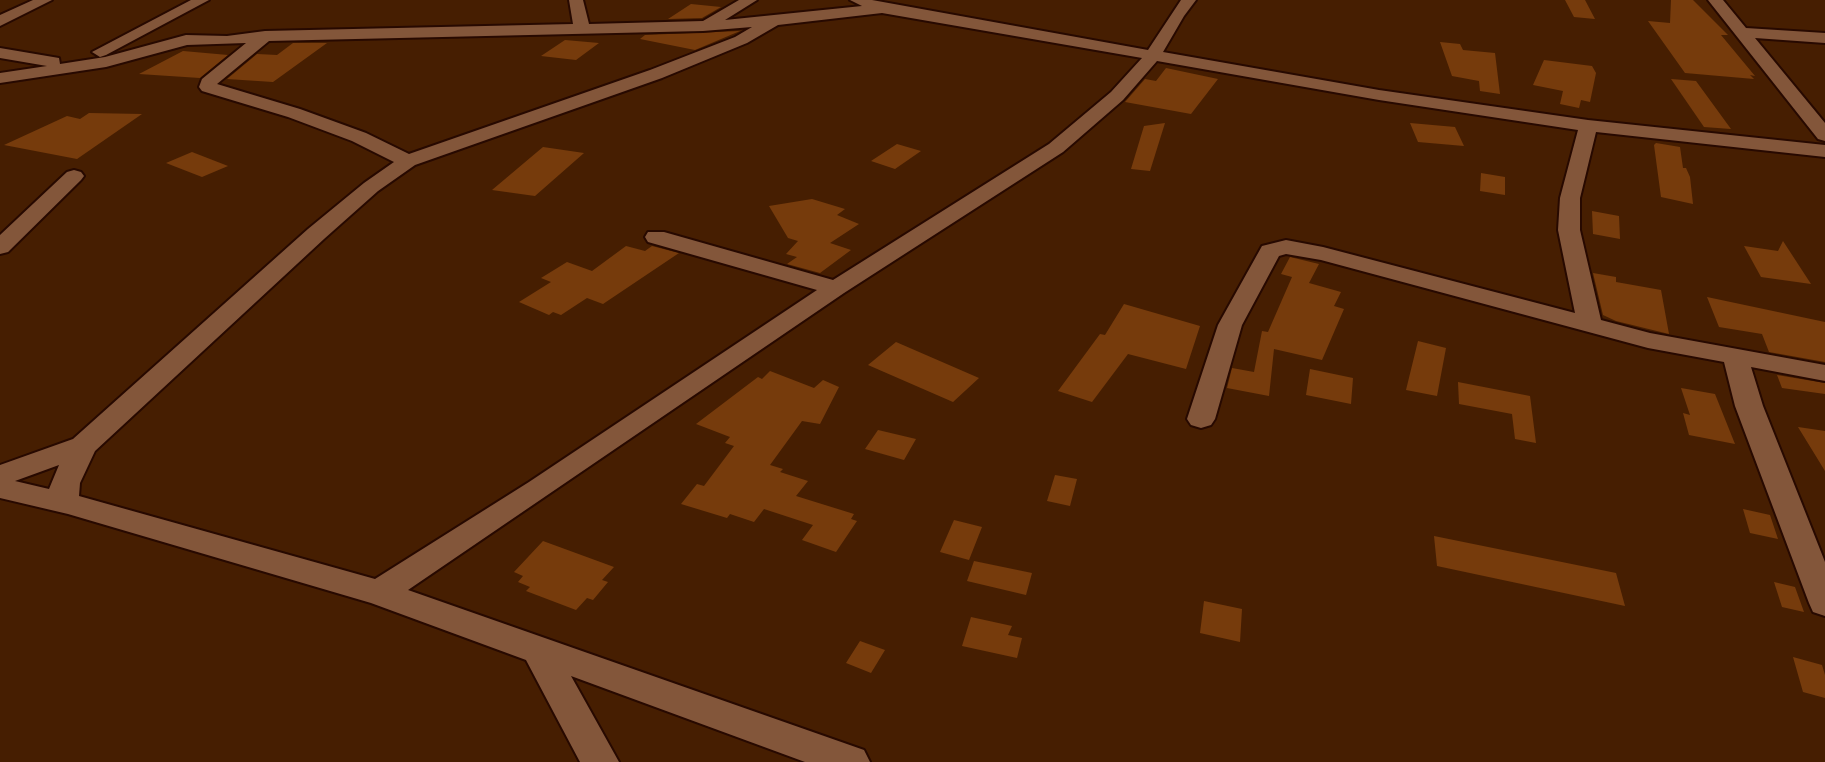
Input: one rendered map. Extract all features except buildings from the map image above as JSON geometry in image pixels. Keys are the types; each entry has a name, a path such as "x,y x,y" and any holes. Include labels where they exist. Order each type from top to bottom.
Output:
{"street":[{"path":"0,21 45,0"},
{"path":"0,53 71,65 202,0"},
{"path":"576,0 582,29"},
{"path":"703,26 750,0"},
{"path":"858,0 881,8 1378,95 1588,126 1825,150"},
{"path":"379,593 539,489 836,288 1056,148 1117,96 1153,56 1177,14 1189,0"},
{"path":"1715,0 1825,135"},
{"path":"0,78 120,59 173,42 227,41 265,36 703,26 774,21 881,8"},
{"path":"68,504 63,495 65,483 83,446 325,226 371,187 408,161 656,74 741,40 774,21"},
{"path":"1744,33 1825,38"},
{"path":"265,36 208,83 208,87 294,113 359,137 408,161"},
{"path":"1588,126 1570,198 1569,230 1590,325"},
{"path":"0,247 74,176"},
{"path":"656,237 836,288"},
{"path":"1201,419 1230,325 1270,251 1286,247 1323,254 1590,325 1735,357 1825,373"},
{"path":"1735,357 1749,406 1825,603"},
{"path":"0,476 83,446"},
{"path":"0,488 68,504 379,593 851,762"},
{"path":"538,650 600,762"}]}
